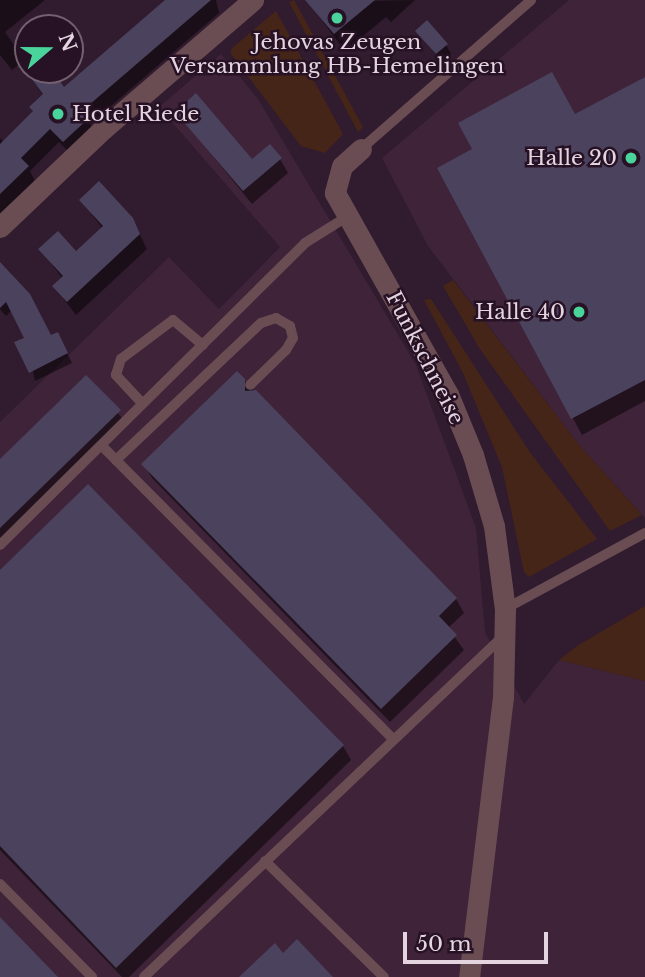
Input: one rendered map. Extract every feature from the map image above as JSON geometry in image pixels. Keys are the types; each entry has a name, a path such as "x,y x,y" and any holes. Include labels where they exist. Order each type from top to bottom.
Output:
{"street":[{"path":"0,227 103,129 253,0"},
{"name":"Funkschneise","path":"361,149 342,166 335,193 448,394 473,455 494,526 505,609 499,735 469,977"}],"lane":[{"name":"Funkschneise","path":"361,149 531,0"},
{"path":"0,545 138,412 141,402 304,243 348,216"},
{"path":"116,460 261,323 276,318 290,326 293,338 286,350 250,385"},
{"path":"141,402 116,375 121,359 173,320 202,345"},
{"path":"102,446 392,738"},
{"path":"505,609 645,533"},
{"path":"144,977 392,738 504,635"},
{"path":"265,861 384,977"},
{"path":"0,884 92,977"}],"shaded area":[{"path":"294,0 363,127 358,132 289,2"},
{"path":"569,0 645,0 645,518 580,446 428,246 382,158"},
{"path":"276,11 343,134 325,153 301,146 231,54 231,49"},
{"path":"221,54 258,99 416,365 476,528 485,632 524,704 559,660 645,681 645,977 0,977 0,422 169,257 219,309 280,247 159,107"},
{"path":"453,280 580,446 642,515 610,531 480,349 443,286"},
{"path":"431,299 529,451 597,539 529,577 524,572 502,467 463,373 424,300"},
{"path":"645,606 645,681 559,660 577,646"}],"building":[{"path":"165,0 211,0 82,111 89,118 63,142 50,129 21,158 29,166 0,194 0,144 33,111 29,107 43,94 36,84 62,84 64,87 67,84 84,84 84,70"},
{"name":"Jehovas Zeugen Versammlung HB-Hemelingen","path":"305,0 375,0 334,34"},
{"path":"427,20 448,44 436,54 415,31"},
{"name":"Halle 40","path":"552,72 575,114 645,77 645,380 571,419 437,168 472,149 458,123"},
{"path":"196,93 252,159 270,144 282,158 243,191 175,112"},
{"path":"99,181 133,218 140,234 67,302 52,286 63,276 38,249 58,231 76,251 103,226 79,200"},
{"path":"0,262 30,294 51,335 58,332 68,353 29,373 14,342 24,338 6,302 0,308"},
{"path":"237,371 245,379 245,391 256,390 457,598 439,616 457,635 381,709 141,464"},
{"path":"86,375 121,410 0,528 0,459"},
{"path":"88,484 344,745 116,968 0,846 0,570"},
{"path":"0,917 58,977 0,977"},
{"path":"297,939 333,977 239,977 275,943 283,953"}],"place":[{"name":"Jehovas Zeugen Versammlung HB-Hemelingen","path":"337,18"},
{"name":"Hotel Riede","path":"58,114"},
{"name":"Halle 20","path":"631,158"},
{"name":"Halle 40","path":"579,312"}]}
